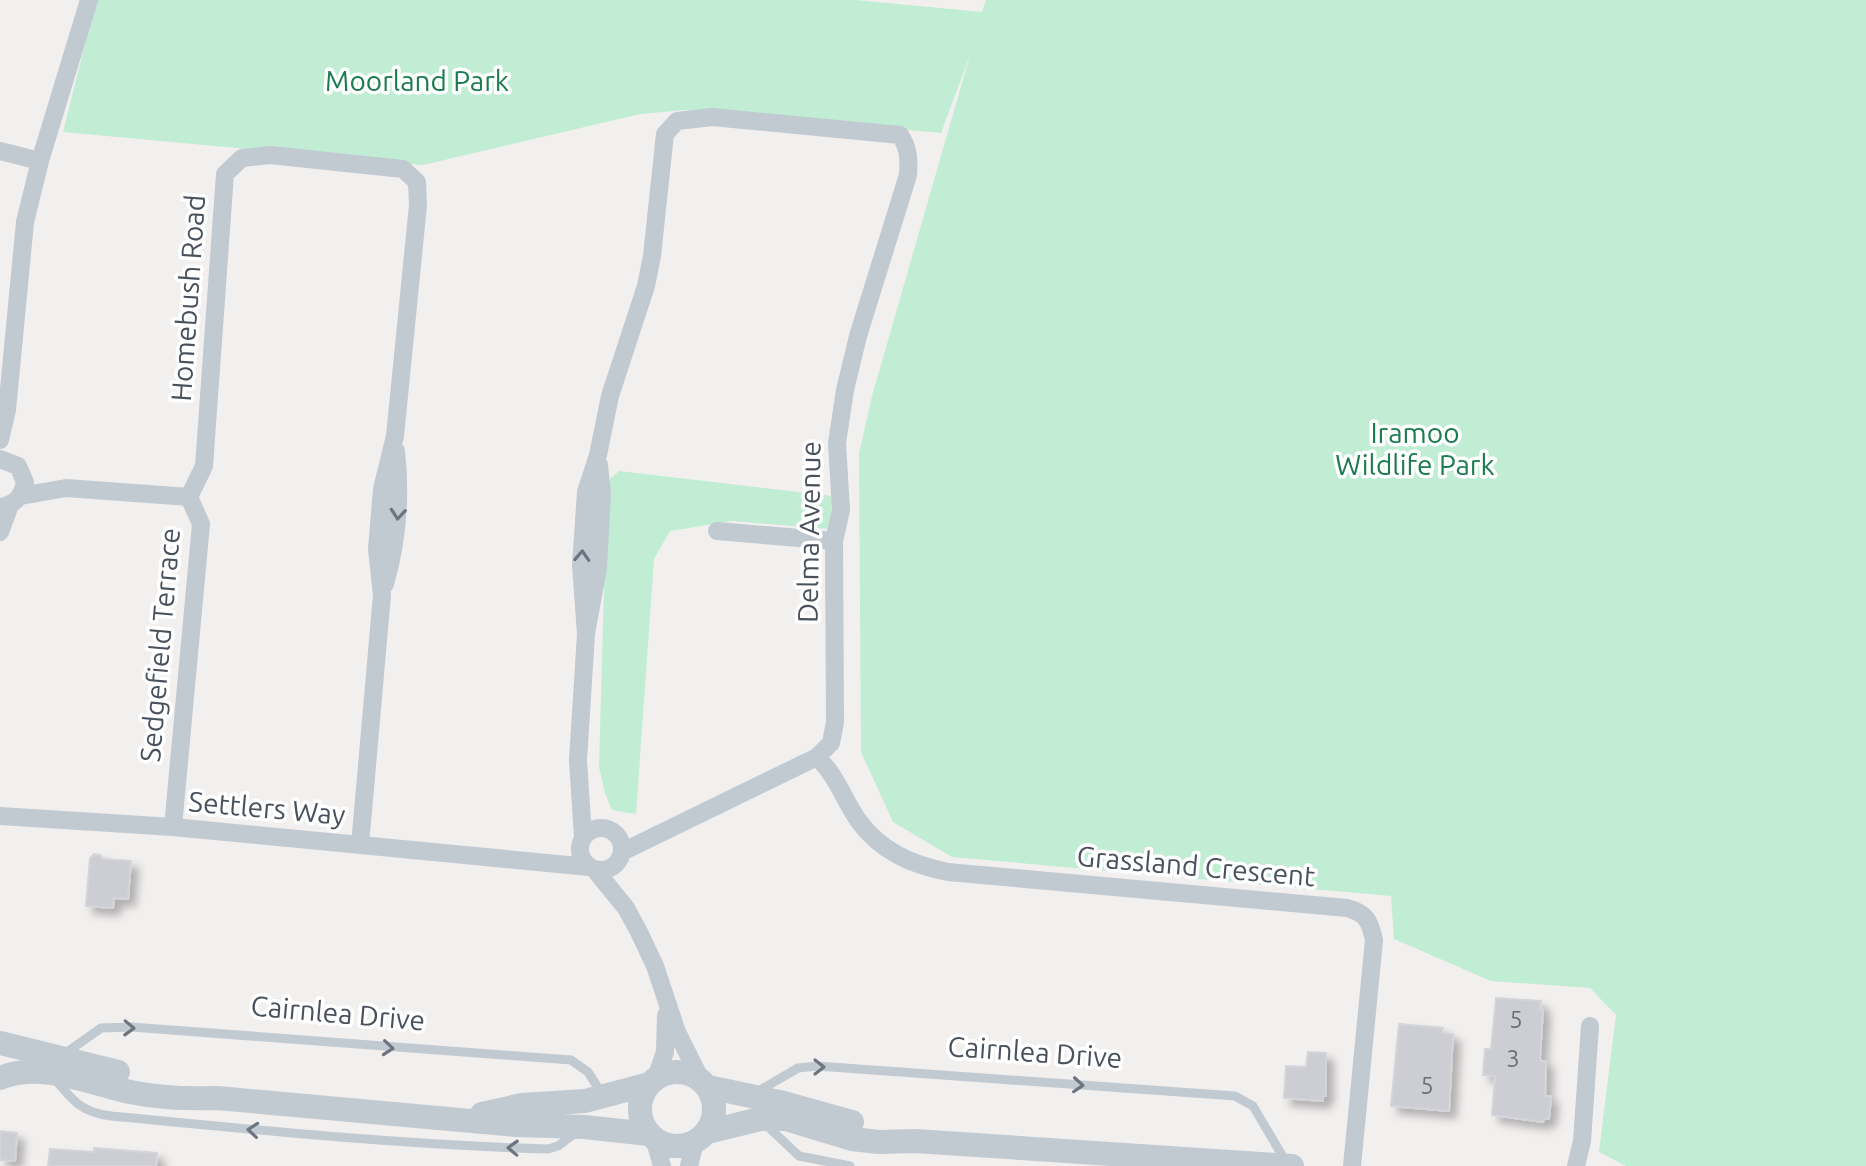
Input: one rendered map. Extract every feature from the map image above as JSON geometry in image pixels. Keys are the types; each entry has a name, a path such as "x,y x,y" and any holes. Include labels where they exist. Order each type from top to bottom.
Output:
{"street":[{"path":"78,0 79,30"},
{"path":"0,532 10,503 25,482 12,465 6,348 25,222 40,161 89,0"},
{"name":"Delma Avenue","path":"579,784 586,634 598,568 602,494 598,455 610,396 646,286 665,134 677,121 692,118 893,133 900,135 907,147 908,175 867,306 845,390 837,443 841,510 834,541 834,737 817,757"},
{"path":"0,151 40,161"},
{"name":"Homebush Road","path":"189,497 204,466 225,174 242,158 270,155 403,169 417,182 418,205 395,436 400,491 394,551 382,595 360,845"},
{"path":"0,440 7,410"},
{"name":"Sedgefield Terrace","path":"12,465 66,488 189,497 201,524 173,827"},
{"name":"Sedgefield Terrace","path":"10,503 66,488"},
{"path":"717,531 834,541"},
{"path":"592,868 608,869 620,857 669,828 817,757"},
{"name":"Grassland Crescent","path":"817,757 838,781 858,820 875,840 920,867 1347,908 1362,912 1370,922 1374,940 1352,1166"},
{"path":"579,784 593,812 622,846 620,857 626,908"},
{"path":"579,784 581,857 626,908 655,966 677,1032 705,1083 715,1110 689,1166"},
{"name":"Settlers Way","path":"0,816 173,827 592,868"},
{"path":"581,841 593,829 669,828"},
{"name":"Settlers Way","path":"529,860 581,841"},
{"path":"662,1166 652,1136 640,1114 643,1093 665,1052 665,1000"},
{"path":"1575,1166 1582,1141 1590,1026"},
{"path":"0,1043 55,1065 168,1098 217,1098 516,1125 584,1127 652,1136 674,1146 701,1137"},
{"path":"0,1078 55,1065"},
{"path":"461,1118 522,1105 575,1102 604,1096 679,1071 691,1073 705,1083"},
{"name":"Cairnlea Drive","path":"705,1083 749,1097 816,1111 915,1141"},
{"name":"Cairnlea Drive","path":"701,1137 760,1119 786,1119 852,1139 879,1142 915,1141 1136,1161 1290,1166"}],"lane":[{"name":"Cairnlea Drive","path":"55,1065 101,1028 131,1027 571,1060 588,1072 604,1096"},
{"path":"55,1065 81,1108 111,1116 332,1137 548,1149 558,1146 584,1127"},
{"name":"Cairnlea Drive","path":"749,1097 798,1068 817,1066 1235,1096 1253,1106 1290,1166"},
{"path":"760,1119 799,1156 850,1166"}],"green space":[{"name":"Iramoo Wildlife Park","path":"96,0 855,0 982,12 986,0 1866,0 1866,1166 1626,1166 1599,1152 1616,1015 1590,988 1491,981 1394,939 1391,896 952,857 893,822 861,752 859,454 872,396 970,55 941,133 685,110 640,114 423,165 63,132"},
{"path":"619,471 833,496 829,529 732,521 670,531 654,559 636,814 612,810 599,767 607,482"}],"building":[{"path":"94,854 103,859 131,861 128,899 114,898 113,908 86,906 90,858"},
{"path":"1496,998 1541,1001 1540,1057 1541,1061 1546,1061 1545,1096 1551,1096 1549,1119 1543,1122 1492,1115 1495,1076 1483,1075 1485,1049 1491,1049"},
{"path":"1399,1024 1443,1028 1442,1033 1453,1034 1449,1111 1391,1106"},
{"path":"1308,1052 1326,1053 1326,1096 1323,1096 1323,1101 1284,1098 1286,1066 1306,1067"},
{"path":"0,1131 17,1133 15,1161 0,1160"},
{"path":"94,1148 157,1153 156,1166 48,1166 50,1149 94,1152"}],"park label":[{"name":"Moorland Park","path":"417,81"}]}
